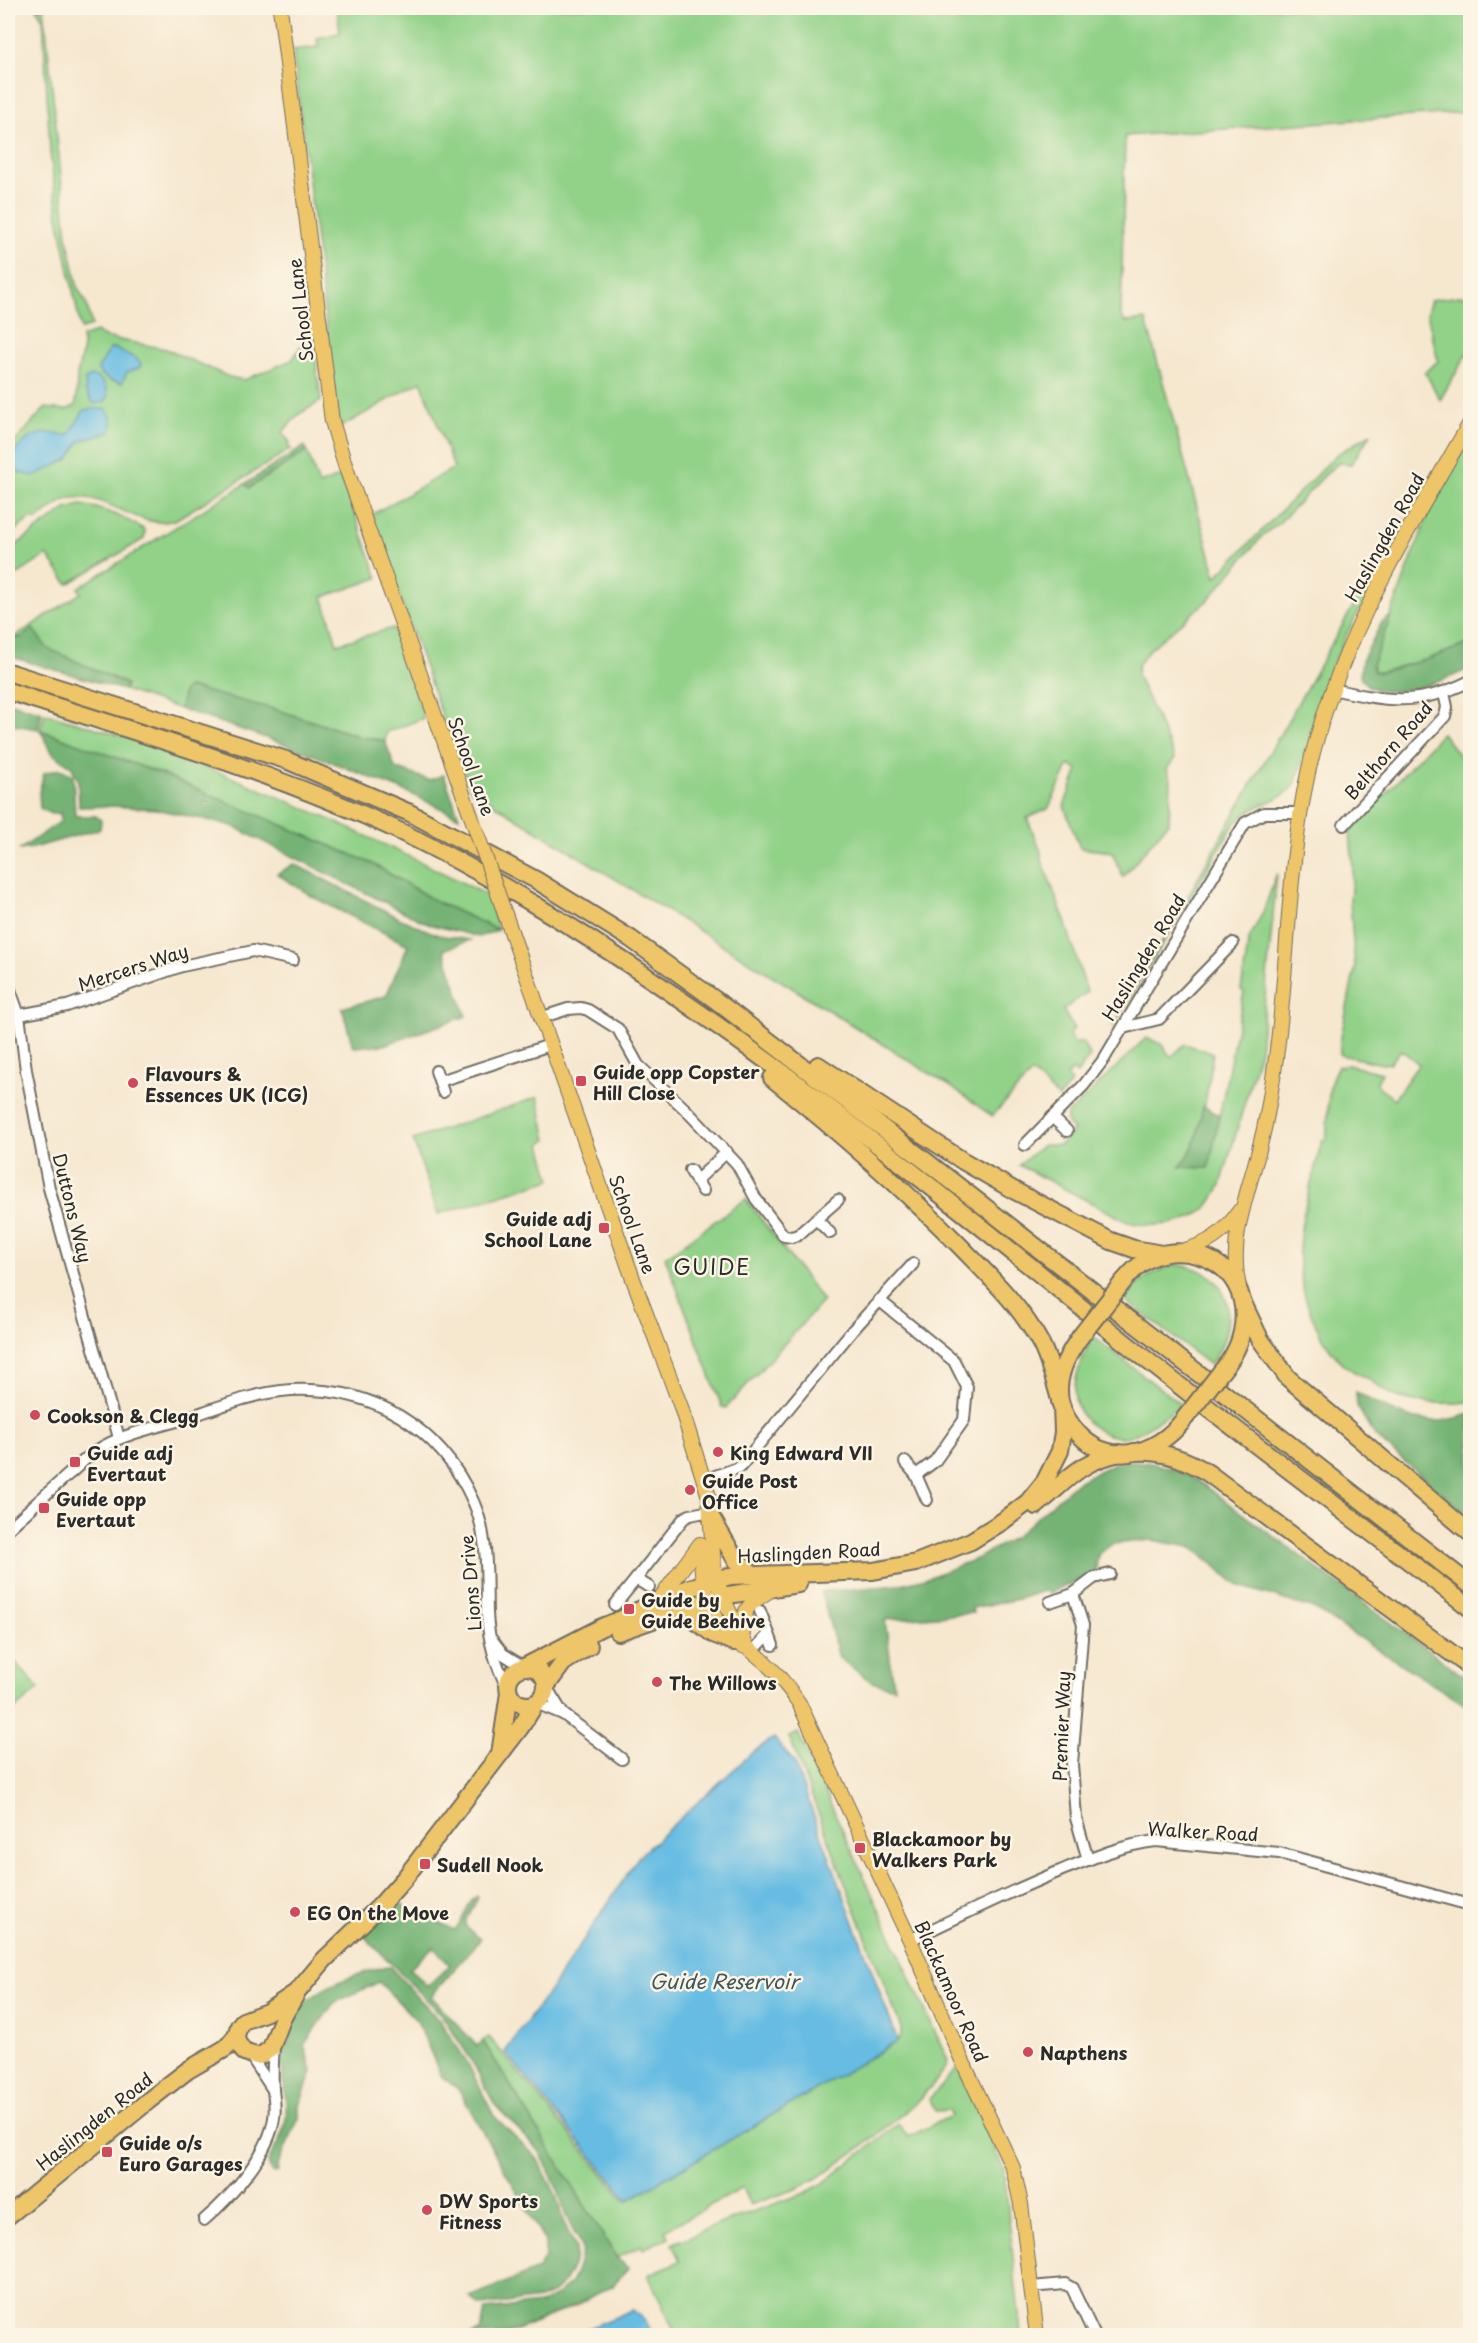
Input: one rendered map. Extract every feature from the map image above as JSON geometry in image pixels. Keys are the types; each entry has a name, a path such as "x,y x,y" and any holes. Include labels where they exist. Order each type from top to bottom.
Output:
{"highway":[{"path":"8,672 286,760 410,813 536,880 631,939 714,999 931,1165 1470,1585"},
{"path":"8,691 287,784 393,829 535,905 651,979 842,1117 1142,1357 1470,1608"},
{"path":"651,979 848,1140 954,1239 995,1282 1033,1331 1047,1358 1060,1401 1071,1424 1084,1439 1102,1449 1172,1456 1208,1473 1470,1667"},
{"path":"714,999 963,1161 1110,1241 1134,1249 1200,1256 1215,1262 1233,1279 1260,1339 1288,1378 1470,1533"},
{"path":"1060,1401 1064,1365 1080,1337 1123,1282 1144,1262 1169,1253"},
{"path":"1127,1453 1160,1444 1176,1430 1235,1354 1242,1337 1242,1297"},
{"name":"Haslingden Road","path":"547,1687 562,1663 580,1651 616,1632 681,1610 738,1575 873,1571 916,1563 970,1541 1003,1521 1028,1502 1045,1481 1060,1451 1063,1432 1060,1401"},
{"name":"Haslingden Road","path":"525,1666 622,1619 654,1594 868,1578 917,1571 945,1562 1005,1529 1039,1504 1078,1469 1097,1459 1127,1453"},
{"path":"710,1514 736,1560 754,1575"},
{"path":"681,1610 713,1634 744,1644"},
{"path":"298,1991 267,2012 243,2021 236,2036 239,2048 249,2055 262,2055 271,2048 283,2017 298,1991 324,1960 380,1907 404,1880 500,1755 536,1703 544,1696 547,1687 540,1671 525,1666 516,1670 511,1676 500,1755"},
{"path":"509,1692 519,1703 527,1705 536,1703"},
{"path":"256,2017 271,2025 274,2040"},
{"name":"Haslingden Road","path":"8,2216 148,2101 188,2070 226,2048 236,2036"},
{"name":"Haslingden Road","path":"207,2059 249,2055"}],"main road":[{"name":"School Lane","path":"280,8 332,421 345,465 471,816 540,1018 681,1407 704,1480 710,1514 714,1568 712,1590"},
{"name":"Haslingden Road","path":"1242,1297 1235,1248 1243,1204 1263,1134 1275,1067 1300,813 1310,764 1343,658 1373,595 1470,423"},
{"name":"Haslingden Road","path":"1169,1253 1212,1240 1228,1226 1243,1204"},
{"path":"710,1514 700,1545 700,1575 712,1590"},
{"path":"654,1594 700,1545"},
{"path":"744,1644 742,1620 746,1610 754,1601 778,1586"},
{"name":"Blackamoor Road","path":"712,1590 718,1621 785,1683 799,1703 1013,2168 1021,2204 1037,2336"}],"street":[{"name":"Belthorn Road","path":"1332,689 1382,700 1419,699 1444,693 1470,681"},
{"name":"Belthorn Road","path":"1344,825 1445,716 1447,708 1444,693"},
{"name":"Haslingden Road","path":"1025,1145 1084,1085 1104,1059 1245,823 1263,813 1300,813"},
{"path":"1123,1028 1159,1019 1233,943"},
{"name":"Mercers Way","path":"19,1015 67,1006 182,966 253,951 293,960"},
{"name":"Duttons Way","path":"8,984 19,1015 26,1070 49,1188 119,1438"},
{"path":"540,1018 568,1009 581,1008 621,1032 638,1065 686,1110 737,1164 756,1199 781,1234 789,1237 796,1236 838,1200"},
{"path":"443,1092 438,1076 550,1045"},
{"path":"1052,1118 1067,1131"},
{"path":"696,1181 727,1152"},
{"path":"690,1170 703,1191"},
{"path":"816,1219 830,1233"},
{"path":"704,1480 740,1467 879,1300 913,1264"},
{"path":"879,1300 954,1360 967,1388 964,1420 935,1461 916,1475"},
{"name":"Lions Drive","path":"8,1529 95,1451 119,1438 253,1397 289,1390 318,1390 354,1395 382,1405 406,1419 431,1440 452,1464 473,1502 485,1539 487,1615 491,1638 497,1667 509,1692"},
{"path":"905,1462 916,1475 927,1500"},
{"path":"615,1605 684,1518 690,1515 710,1514"},
{"path":"1050,1602 1073,1594 1094,1578 1110,1574"},
{"path":"636,1579 654,1594"},
{"name":"Premier Way","path":"1073,1594 1083,1625 1072,1764 1076,1818 1088,1860"},
{"path":"760,1611 773,1645"},
{"path":"744,1644 768,1634"},
{"name":"Lions Drive","path":"491,1638 503,1654 525,1666"},
{"path":"547,1687 563,1714"},
{"path":"536,1703 563,1714 622,1759"},
{"name":"Walker Road","path":"910,1940 1013,1891 1088,1860 1138,1844 1156,1841 1269,1852 1470,1905"},
{"path":"204,2220 225,2200 267,2143 274,2116 274,2040"},
{"path":"249,2055 273,2091"},
{"path":"1031,2287 1065,2284 1072,2288 1095,2336"}],"green space":[{"path":"36,8 44,8 67,236 78,289 86,302 92,326 81,329 58,217 50,152 43,19"},
{"path":"337,8 1470,8 1470,112 1125,136 1121,316 1125,322 1146,320 1216,577 1336,455 1372,433 1351,464 1339,463 1331,469 1279,523 1263,535 1208,600 1149,650 1138,665 1137,675 1175,758 1167,769 1171,780 1169,822 1123,877 1112,852 1080,848 1064,806 1078,770 1069,765 1048,809 1027,818 1064,918 1087,992 1063,1010 1074,1029 1069,1033 1075,1044 1082,1042 1090,1056 1077,1074 1072,1070 1066,1076 1071,1083 1059,1098 1032,1073 992,1116 950,1086 471,790 461,760 458,761 371,515 454,468 421,381 341,427 336,407 293,50 318,47 317,38 340,33"},
{"path":"1467,295 1470,297 1470,349 1440,400 1425,372 1438,361 1427,313 1431,300"},
{"path":"310,312 321,401 299,414 282,433 290,442 288,446 291,449 175,520 161,522 148,520 95,500 68,499 37,520 31,518 8,536 8,450 45,408 66,410 75,406 77,376 83,347 82,337 96,332 104,337 166,349 229,377 244,380 292,360 303,343","holes":["76,425 105,434 79,441 69,459 59,464 56,435 61,437 69,435"]},
{"path":"1470,437 1470,643 1428,659 1374,672 1372,665 1431,507"},
{"path":"305,446 307,451 249,488 245,484"},
{"path":"307,451 319,485 341,476 378,578 323,597 337,644 393,628 424,718 387,732 385,741 358,736 274,709 184,690 180,709 124,690 126,684 46,648 38,636 13,638 81,593 78,588 245,484 249,487"},
{"path":"81,505 106,511 138,526 145,530 144,539 68,584 47,555 17,575 8,558 8,551 66,509"},
{"path":"1403,519 1402,530 1329,672 1295,785 1282,796 1250,811 1235,823 1113,1027"},
{"path":"1391,616 1372,665 1374,672 1428,659 1470,643 1470,668 1429,685 1412,689 1380,690 1368,686 1360,676 1362,661 1382,622"},
{"path":"33,629 47,648 126,684 124,690 8,656 8,632 13,638 20,638"},
{"path":"189,687 274,709 358,736 385,741 395,768 429,780 444,775 459,817 407,792 296,748 180,709 184,690"},
{"path":"8,702 42,712 38,729 8,724"},
{"path":"45,713 121,736 189,761 277,796 405,854 489,896 498,930 435,901 373,864 159,773 40,730"},
{"path":"40,730 159,773 373,864 435,901 498,930 479,937 428,924 230,825 155,809 112,806 79,807 78,780 71,766 53,754"},
{"path":"1442,733 1470,770 1470,1402 1425,1403 1394,1396 1351,1370 1331,1351 1311,1315 1300,1274 1299,1246 1303,1215 1322,1140 1326,1140 1329,1093 1338,1066 1348,1065 1382,1073 1377,1082 1378,1087 1394,1099 1419,1064 1401,1050 1390,1063 1383,1064 1340,1055 1340,1042 1355,968 1350,900 1353,868 1350,832"},
{"path":"60,769 73,775 75,816 96,816 101,820 100,829 19,850 61,821 60,813 51,814 40,808 39,792 44,773"},
{"path":"294,864 401,919 438,935 470,940 444,950 466,1016 384,1045 353,1047 342,1008 386,996 408,945 315,898 277,874"},
{"path":"1277,873 1260,1050 1221,1185 1205,1209 1185,1220 1162,1225 1128,1222 1019,1165 1043,1145 1060,1145 1073,1130 1067,1124 1067,1115 1146,1038 1161,1044 1171,1057 1185,1044 1213,1053 1199,1128 1188,1156 1180,1167 1209,1168 1244,992 1241,990 1249,939 1264,910"},
{"path":"538,1097 547,1140 541,1144 551,1180 438,1214 413,1140"},
{"path":"1203,1106 1219,1115 1209,1168 1180,1167 1193,1147"},
{"path":"746,1199 823,1301 726,1408 722,1407 665,1257"},
{"path":"1178,1265 1197,1269 1212,1278 1221,1289 1227,1303 1228,1318 1225,1334 1210,1365 1124,1299 1148,1277 1163,1269"},
{"path":"1094,1337 1180,1404 1168,1415 1140,1432 1125,1437 1108,1435 1086,1421 1077,1406 1075,1383 1086,1349"},
{"path":"1356,1392 1385,1408 1426,1421 1454,1419 1470,1414 1470,1518 1374,1435 1357,1406"},
{"path":"1133,1461 1167,1467 1198,1481 1470,1681 1470,1708 1314,1609 1237,1585 1190,1547 1151,1540 1112,1544 1098,1555 1095,1573 1048,1594 1046,1590 1019,1599 972,1608 973,1613 885,1620 894,1688 872,1682 839,1658 821,1592 898,1585 930,1577 978,1558 1015,1537 1077,1482 1115,1463"},
{"path":"8,1654 39,1689 8,1715"},
{"path":"798,1733 948,2060 941,2074 910,2107 846,2158 814,2180 796,2189 750,2205 742,2188 665,2230 669,2237 643,2249 641,2245 617,2258 483,2041 489,2037 625,2200 628,2200 898,2041 901,2028 789,1737"},
{"path":"477,1896 478,1898 466,1920 466,1927 481,1939 431,1996 477,2046 483,2041 617,2258 628,2268 613,2285 577,2305 504,2335 469,2335 481,2331 485,2310 540,2304 557,2295 571,2283 582,2249 540,2152 495,2105 470,2058 441,2014 361,1933 397,1900 421,1921 428,1913 440,1923 454,1930","holes":["433,1947 450,1965 427,1986 410,1969"]},
{"path":"387,1966 440,2021 467,2062 494,2116 537,2158 556,2195 562,2218 576,2249 573,2266 565,2281 553,2293 539,2299 480,2306 470,2297 538,2269 545,2257 545,2242 459,2090 441,2076 417,2021 379,1982 334,2003 304,2045 312,2072 299,2106 299,2118 277,2166 278,2172 272,2173 268,2166 286,2119 282,2064 284,2041 291,2023 301,2008 330,1986"},
{"path":"958,2067 1004,2170 1021,2335 676,2335 648,2275 680,2261 672,2244 805,2193 822,2184 898,2124 908,2137 951,2116 948,2110 935,2111 929,2099"}],"water":[{"path":"115,348 133,357 141,365 127,372 122,383 109,380 98,369 110,349"},
{"path":"92,376 102,381 105,386 108,397 104,402 94,404 86,392 85,379"},
{"path":"106,409 112,419 111,432 80,441 69,459 34,476 17,472 12,467 17,449 27,440 46,433 69,435 84,410"},
{"name":"Guide Reservoir","path":"774,1738 794,1762 898,2041 628,2200 505,2052 553,1986 639,1856 755,1750"},
{"path":"633,2310 647,2323 652,2333 660,2335 572,2335"}],"place":[{"name":"Guide opp Copster Hill Close","path":"581,1081"},
{"name":"Flavours & Essences UK (ICG)","path":"133,1083"},
{"name":"Guide adj School Lane","path":"604,1228"},
{"name":"Cookson & Clegg","path":"35,1415"},
{"name":"King Edward VII","path":"718,1452"},
{"name":"Guide adj Evertaut","path":"75,1462"},
{"name":"Guide Post Office","path":"690,1490"},
{"name":"Guide opp Evertaut","path":"44,1508"},
{"name":"Guide by Guide Beehive","path":"629,1609"},
{"name":"The Willows","path":"657,1682"},
{"name":"Blackamoor by Walkers Park","path":"860,1848"},
{"name":"Sudell Nook","path":"425,1864"},
{"name":"EG On the Move","path":"295,1912"},
{"name":"Napthens","path":"1028,2052"},
{"name":"Guide o/s Euro Garages","path":"107,2152"},
{"name":"DW Sports Fitness","path":"427,2210"}],"district":[{"name":"GUIDE","path":"712,1266"}]}
